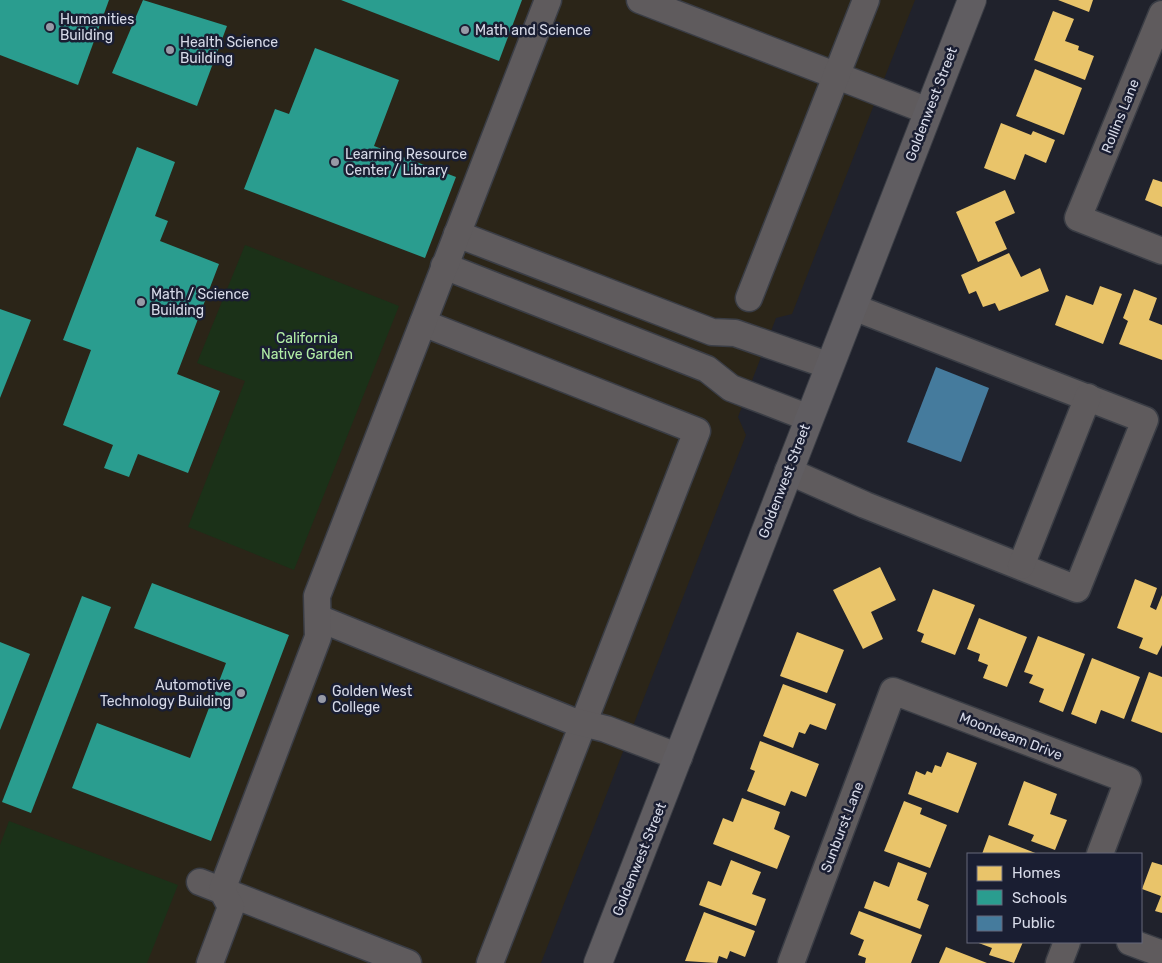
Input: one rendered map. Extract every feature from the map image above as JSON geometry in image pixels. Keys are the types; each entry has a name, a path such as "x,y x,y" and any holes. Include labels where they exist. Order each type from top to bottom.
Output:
{"main road":[{"name":"Goldenwest Street","path":"598,963 972,0"}],"street":[{"path":"211,886 318,637 317,596 548,0"},
{"path":"640,0 928,111"},
{"path":"749,298 866,0"},
{"name":"Rollins Lane","path":"1162,14 1078,218 1162,251"},
{"path":"457,234 712,332 735,333 830,366"},
{"path":"444,266 707,369 731,388 809,418"},
{"path":"788,471 865,504 1077,588 1142,428 1145,420 853,307"},
{"path":"423,323 697,431 585,723 490,963"},
{"path":"1021,566 1088,397"},
{"path":"318,618 570,720 585,723 679,757"},
{"name":"Moonbeam Drive","path":"893,691 1128,780 1100,853"},
{"name":"Sunburst Lane","path":"790,963 893,691"},
{"path":"210,963 231,907 211,886"},
{"path":"211,886 408,963"},
{"path":"1059,963 1067,943"},
{"path":"1133,943 1162,954"}],"shaded area":[{"name":"Golden West College","path":"0,0 915,0 792,314 776,318 738,417 746,435 541,963 0,963"}],"green space":[{"name":"California Native Garden","path":"245,245 399,306 294,570 188,527 245,381 197,363"},
{"path":"9,821 178,885 147,963 0,963 0,845"}],"building: Homes":[{"path":"1058,0 1093,0 1089,12"},
{"path":"1053,11 1074,19 1065,41 1079,46 1078,50 1094,56 1085,80 1034,60"},
{"path":"1035,69 1082,88 1064,135 1016,116"},
{"path":"1001,123 1031,135 1033,131 1055,140 1046,163 1025,154 1015,180 984,168"},
{"path":"1153,179 1162,182 1162,207 1145,200"},
{"path":"1005,190 1015,213 995,222 1007,249 978,262 956,212"},
{"path":"1009,253 1021,277 1040,268 1049,291 999,311 995,303 983,307 976,291 969,294 961,275"},
{"path":"1100,286 1122,294 1103,344 1055,325 1066,295 1093,305"},
{"path":"1134,289 1157,298 1149,320 1162,325 1162,360 1119,344 1128,321 1123,318"},
{"path":"880,567 896,600 871,612 883,639 863,649 833,590"},
{"path":"1135,579 1157,588 1150,607 1156,610 1162,595 1162,645 1157,655 1139,648 1143,638 1117,628"},
{"path":"933,589 975,605 955,655 921,642 924,634 917,631"},
{"path":"979,618 1027,637 1007,687 983,678 988,665 978,661 980,654 967,649"},
{"path":"797,632 844,650 827,693 780,676"},
{"path":"1038,636 1085,654 1063,712 1039,702 1044,689 1029,683 1033,675 1024,672"},
{"path":"1092,658 1140,677 1124,719 1101,710 1096,724 1071,714"},
{"path":"1149,672 1162,677 1162,733 1131,721"},
{"path":"783,684 836,704 826,730 810,724 805,734 799,732 793,748 763,736"},
{"path":"760,741 819,764 806,797 791,791 785,806 747,791 755,771 750,769"},
{"path":"947,752 977,763 958,813 908,794 916,771 925,775 927,771 932,773 935,765 941,767"},
{"path":"1024,781 1057,794 1050,814 1067,820 1055,850 1031,841 1034,835 1008,825"},
{"path":"742,798 780,812 774,829 790,836 777,869 713,844 723,818 733,822"},
{"path":"904,801 922,808 920,814 947,825 930,868 884,851"},
{"path":"989,835 1035,853 982,853"},
{"path":"731,860 761,872 752,894 766,899 756,926 699,905 708,881 721,886"},
{"path":"898,862 927,873 917,900 929,905 920,929 864,908 874,881 889,887"},
{"path":"1152,862 1162,865 1162,913 1155,911 1161,896 1142,889"},
{"path":"859,911 922,935 911,963 865,963 866,958 858,955 864,940 850,934"},
{"path":"704,912 755,931 745,957 730,951 727,959 719,956 717,963 685,961"},
{"path":"979,943 1023,943 1014,963 989,955 992,948"},
{"path":"946,947 987,963 939,963"}],"building: Schools":[{"name":"Humanities Building","path":"0,0 109,0 78,85 0,55"},
{"name":"Health Science Building","path":"143,0 227,26 197,106 112,73"},
{"name":"Math and Science","path":"341,0 522,0 499,61"},
{"name":"Learning Resource Center / Library","path":"315,48 399,80 374,146 456,177 425,258 244,189 275,109 289,114"},
{"name":"Math / Science Building","path":"137,147 175,162 155,216 168,221 160,241 219,264 177,374 220,391 188,473 138,454 129,477 104,468 113,445 63,425 91,350 63,340"},
{"path":"0,309 31,320 0,398"},
{"name":"Automotive Technology Building","path":"152,583 289,635 211,841 72,788 97,723 190,758 226,663 134,628"},
{"name":"Automotive Technology Building","path":"82,596 111,607 31,813 2,802"},
{"path":"0,642 30,654 0,730"}],"building: Public":[{"path":"936,367 989,388 961,462 907,442"}],"place":[{"name":"Humanities Building","path":"50,27"},
{"name":"Math and Science","path":"465,30"},
{"name":"Health Science Building","path":"170,50"},
{"name":"Learning Resource Center / Library","path":"335,162"},
{"name":"Math / Science Building","path":"141,302"},
{"name":"Automotive Technology Building","path":"241,693"},
{"name":"Golden West College","path":"322,699"}]}
